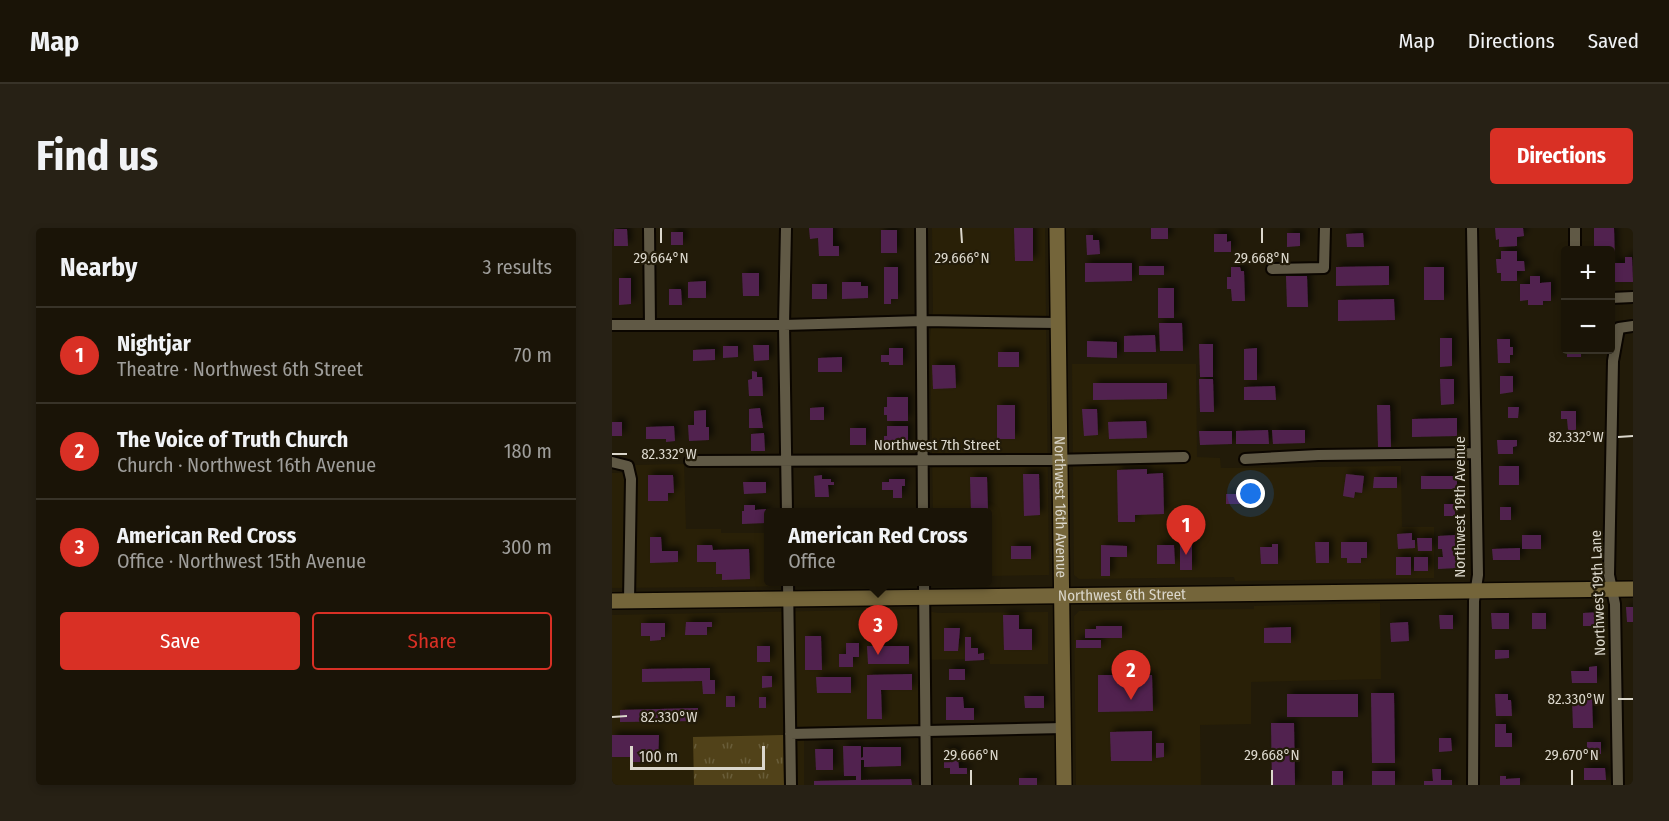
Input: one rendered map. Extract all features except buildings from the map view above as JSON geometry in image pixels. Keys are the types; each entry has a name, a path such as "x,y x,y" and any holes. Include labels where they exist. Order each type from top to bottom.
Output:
{"main road":[{"name":"Northwest 16th Avenue","path":"1057,228 1064,785"},
{"name":"Northwest 6th Street","path":"612,601 1633,589"}],"street":[{"path":"649,228 650,325"},
{"path":"786,228 784,325 787,508"},
{"path":"921,228 923,508"},
{"path":"1272,269 1324,268 1325,228"},
{"name":"Northwest 19th Avenue","path":"1472,228 1478,575 1474,591 1473,785"},
{"path":"1575,228 1575,246"},
{"path":"1615,298 1633,297"},
{"path":"612,325 784,325 922,321 1058,323"},
{"name":"Northwest 19th Lane","path":"1618,785 1615,604 1609,575 1613,378 1619,328 1633,326"},
{"path":"1245,459 1318,455 1476,453"},
{"name":"Northwest 7th Street","path":"690,461 1060,460 1184,457"},
{"path":"612,462 628,466 631,479 629,601"},
{"path":"788,586 791,785"},
{"path":"924,586 926,785"},
{"path":"790,734 1064,728"}],"shaded area":[{"path":"932,228 1045,228 1049,575 992,576 992,508 933,508 930,337 933,311"},
{"path":"1072,364 1196,364 1197,457 1220,458 1221,468 1401,466 1402,527 1434,527 1434,578 1235,581 1234,577 1079,579 1074,575"},
{"path":"684,464 686,529 721,529 721,533 764,533 764,586 815,586 612,588 612,473 635,472 635,465"},
{"path":"1380,603 1381,679 1251,682 1251,724 1200,725 1201,785 1076,785 1074,616 1079,611 1254,609 1254,606"},
{"path":"917,609 938,613 1048,612 1048,664 990,664 989,659 919,660 918,739 804,740 804,785 612,785 612,615"}],"green space":[{"path":"783,735 784,785 694,785 693,737"}],"place":[{"name":"Nightjar","path":"1186,555"},
{"name":"American Red Cross","path":"878,655"},
{"name":"The Voice of Truth Church","path":"1131,700"}]}
